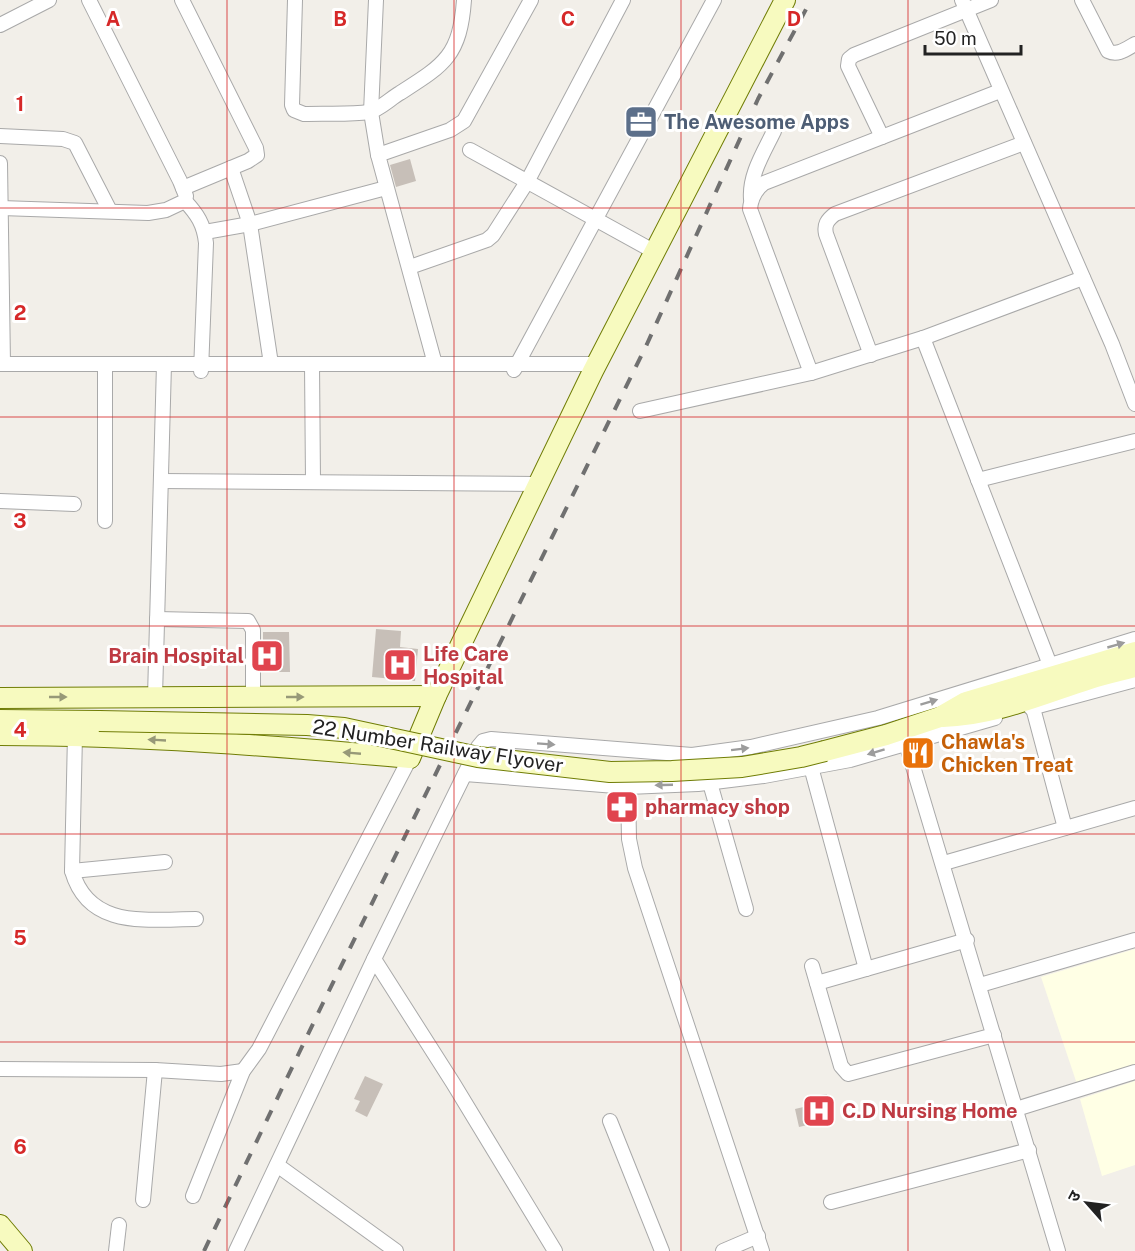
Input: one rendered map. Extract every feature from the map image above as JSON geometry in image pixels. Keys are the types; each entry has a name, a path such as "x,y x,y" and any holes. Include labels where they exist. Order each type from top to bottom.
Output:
{"street":[{"path":"0,25 49,0"},
{"path":"89,0 205,232 202,368"},
{"path":"1,208 158,212 184,194 252,159 257,154 182,0"},
{"path":"295,0 292,99 294,110 304,114 371,112 437,69 444,62 458,35 463,17 464,0"},
{"path":"376,0 371,112 386,188 410,267 435,364"},
{"path":"378,155 450,130 464,121 531,0"},
{"path":"410,267 487,240 500,226 527,182 623,0"},
{"path":"515,368 714,0"},
{"path":"193,1196 243,1071 260,1049 410,758 436,696 537,484 785,0"},
{"path":"882,138 848,66 849,59 964,5 991,0"},
{"path":"1082,0 1108,51 1120,52 1135,44"},
{"path":"964,5 1112,344 1135,404"},
{"path":"751,201 756,189 764,183 1000,91"},
{"path":"774,131 753,177 750,188 750,209 811,373"},
{"path":"0,136 63,139 75,143 110,211"},
{"path":"871,355 826,234 825,227 828,219 835,213 1024,143"},
{"path":"470,150 655,252"},
{"path":"0,163 1,367"},
{"path":"231,168 250,224 271,364"},
{"path":"205,232 250,224 386,188"},
{"path":"640,411 811,373 871,355 1083,278"},
{"path":"923,338 1050,664"},
{"path":"202,368 271,364 312,368 435,364 515,368"},
{"path":"1,367 595,368"},
{"path":"1,367 105,371 164,368"},
{"path":"155,697 164,368"},
{"path":"312,368 313,482"},
{"path":"105,371 105,521"},
{"path":"978,480 1135,441"},
{"path":"161,480 537,484"},
{"path":"0,501 74,504"},
{"path":"157,619 248,621 254,630 253,697"},
{"path":"236,1251 374,959 483,741 491,739 693,754 751,747 878,718 1135,639"},
{"name":"22 Number Railway Flyover","path":"0,720 307,725 344,728 478,757 610,772 742,768 801,758 886,735 940,717 966,702 1135,652"},
{"name":"22 Number Railway Flyover","path":"940,717 976,714 1135,667"},
{"path":"465,774 628,787 710,783 764,776 850,760 1135,680"},
{"path":"0,698 436,696"},
{"path":"1033,708 1065,828"},
{"path":"0,735 75,735 309,749 410,758"},
{"path":"75,735 72,871 76,884 101,910 112,916 126,919 196,919"},
{"path":"906,743 944,862 1058,1251"},
{"path":"811,767 866,969"},
{"path":"710,783 746,909"},
{"path":"628,787 629,839 635,868 762,1251"},
{"path":"944,862 1135,808"},
{"path":"72,871 165,862"},
{"path":"817,983 967,940"},
{"path":"980,986 1135,940"},
{"path":"374,959 453,1083 555,1251"},
{"path":"812,966 841,1066 848,1074 994,1035"},
{"path":"0,1069 221,1074 243,1071"},
{"path":"143,1200 155,1071"},
{"path":"1016,1109 1135,1072"},
{"path":"610,1120 662,1251"},
{"path":"831,1202 1029,1150"},
{"path":"276,1165 396,1251"},
{"path":"0,1225 22,1251"},
{"path":"116,1251 119,1225"},
{"path":"723,1251 758,1236"}],"shaded area":[{"path":"1135,949 1135,1067 1077,1084 1041,977"},
{"path":"1135,1081 1135,1165 1102,1176 1080,1099"}],"building":[{"path":"410,159 416,181 396,187 390,165"},
{"path":"376,629 401,631 400,647 418,649 415,681 372,677"},
{"path":"263,632 289,632 290,672 268,672 268,646 263,646"},
{"path":"365,1076 383,1084 367,1117 355,1111 360,1101 354,1099"},
{"path":"827,1094 833,1119 799,1127 795,1109 816,1104 814,1096"}],"railway":[{"path":"204,1251 323,1003 647,344 758,99 811,0"}],"place":[{"name":"The Awesome Apps","path":"641,122"},
{"name":"Brain Hospital","path":"267,656"},
{"name":"Life Care Hospital","path":"400,665"},
{"name":"Chawla's Chicken Treat","path":"918,753"},
{"name":"pharmacy shop","path":"622,807"},
{"name":"C.D Nursing Home","path":"819,1111"}]}
